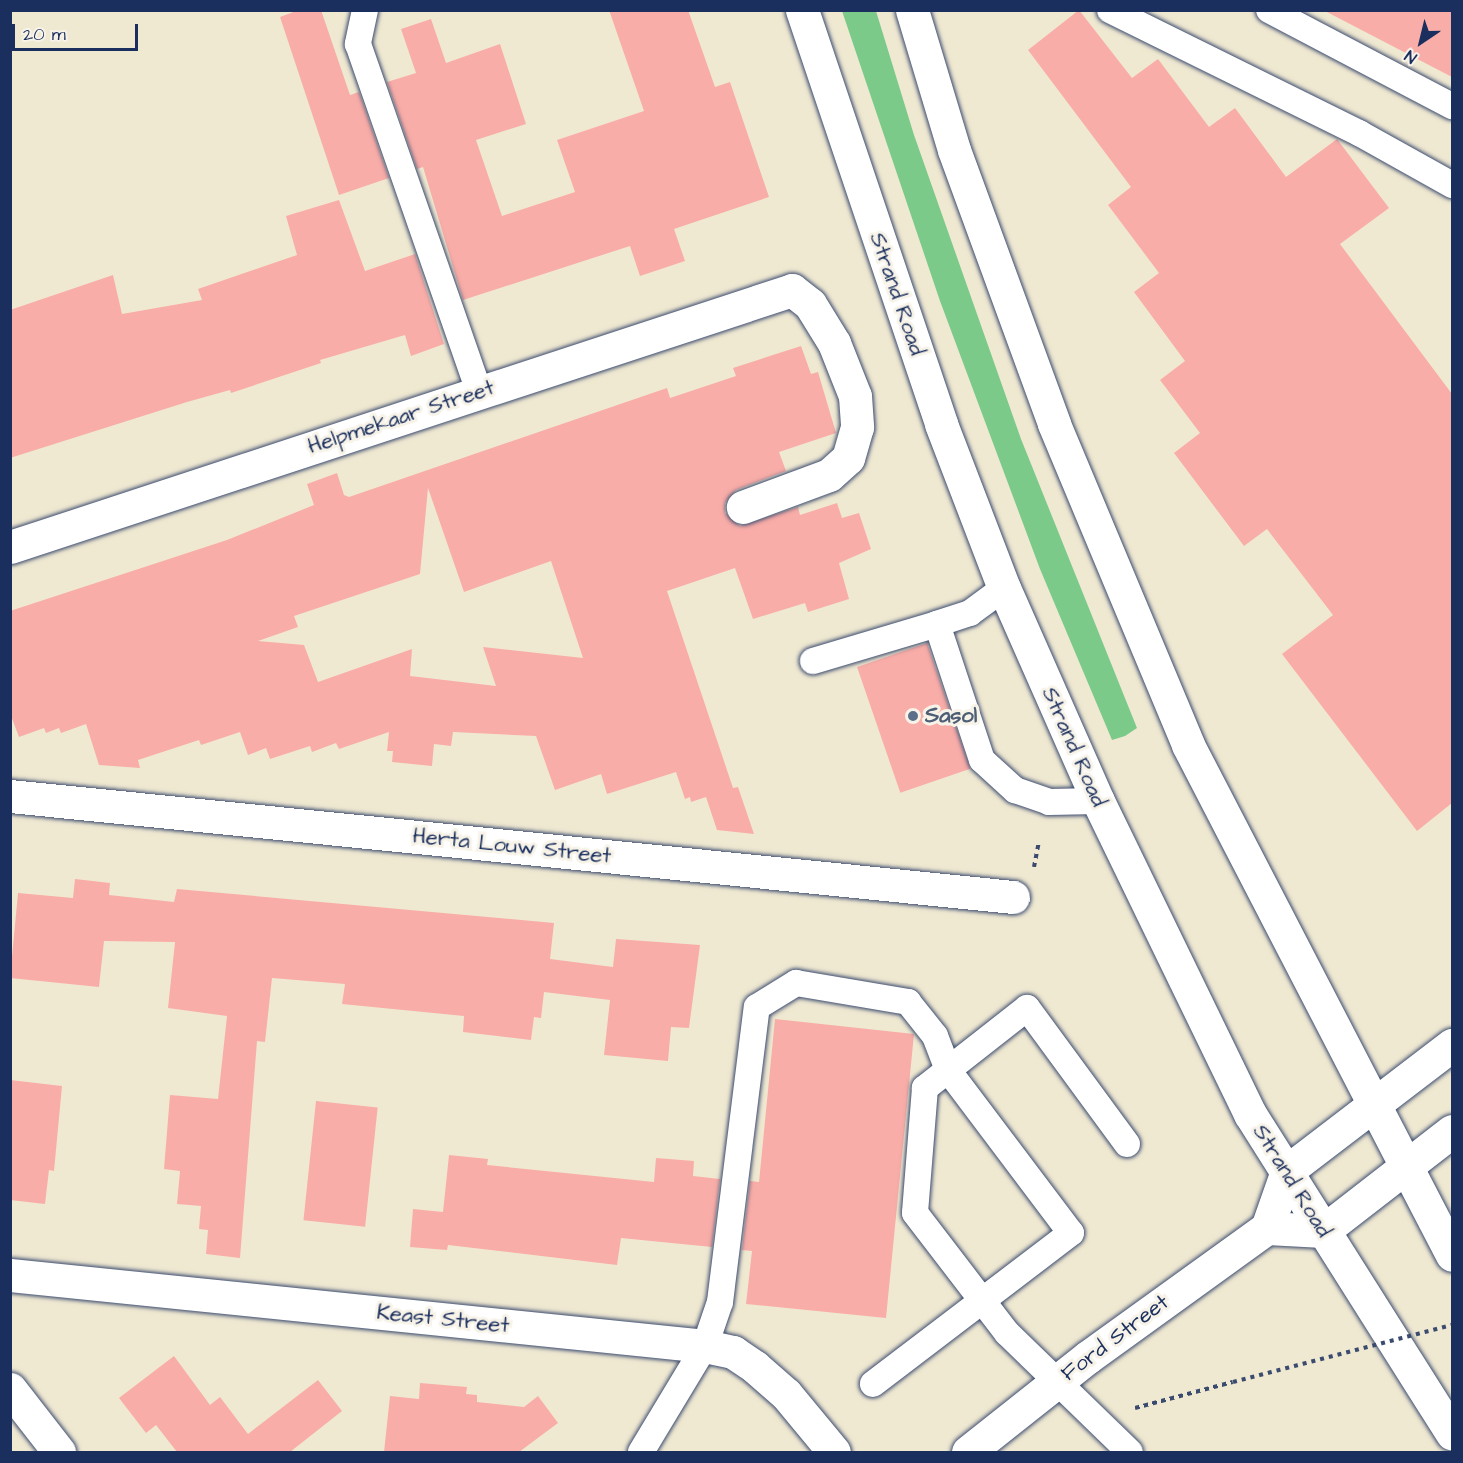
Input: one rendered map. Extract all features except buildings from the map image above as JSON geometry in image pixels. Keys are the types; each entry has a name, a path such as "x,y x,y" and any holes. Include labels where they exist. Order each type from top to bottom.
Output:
{"street":[{"name":"Strand Road","path":"802,10 941,424 1004,588 1098,801 1250,1114 1452,1433"},
{"path":"912,10 954,150 1054,424 1188,745 1404,1167 1452,1255"},
{"name":"Helpmekaar Street","path":"10,548 479,391 792,290 810,304 834,343 855,396 857,427 848,458 829,475 743,507"},
{"name":"Herta Louw Street","path":"10,796 1013,897"},
{"path":"1452,1045 1287,1171 1267,1228 1323,1231 1452,1131"},
{"name":"Ford Street","path":"968,1452 1057,1383 1267,1228"},
{"name":"Keast Street","path":"10,1275 705,1346 733,1352 755,1367 786,1394 834,1452"},
{"path":"10,1389 59,1452"}],"lane":[{"path":"365,10 358,44 479,391"},
{"path":"1110,10 1359,133 1452,185"},
{"path":"1269,10 1452,106"},
{"path":"813,661 970,613 1004,588"},
{"path":"937,624 982,760 1015,789 1049,802 1098,801"},
{"path":"642,1452 705,1346 720,1302 756,1007 796,983 908,1002 936,1036 948,1070 1071,1233 980,1300 873,1384"},
{"path":"1119,1449 980,1300 915,1213 926,1088 1027,1008 1127,1144"}],"path":[{"path":"1127,1402 1133,1409 1452,1325"}],"green space":[{"path":"842,11 876,11 914,135 1021,439 1137,728 1125,736 1112,740 1040,569 940,301"}],"place":[{"name":"Sasol","path":"913,716"}]}
